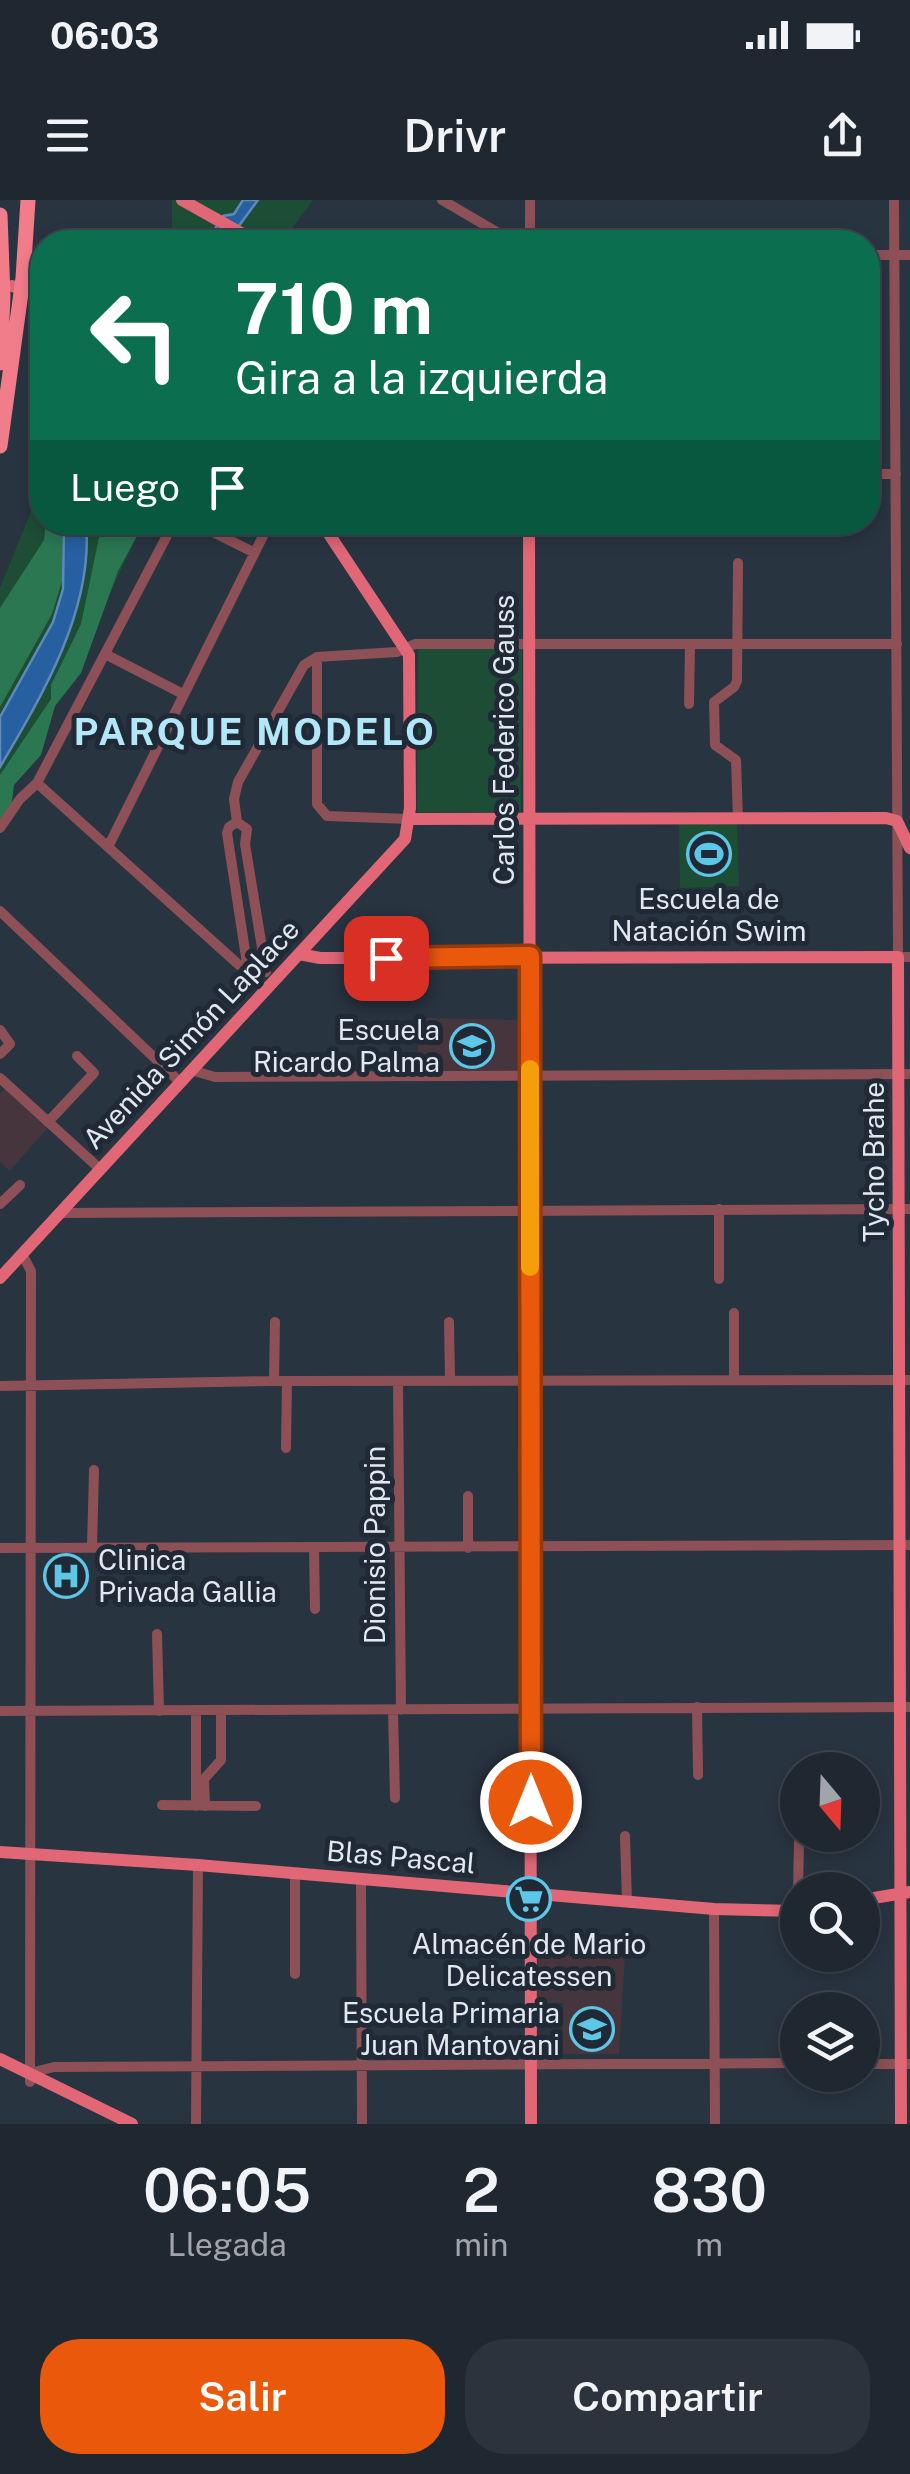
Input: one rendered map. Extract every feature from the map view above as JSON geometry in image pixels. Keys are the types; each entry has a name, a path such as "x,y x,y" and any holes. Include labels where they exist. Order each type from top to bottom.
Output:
{"highway":[{"path":"0,446 23,278 28,200"},
{"path":"0,215 0,364"}],"main road":[{"path":"182,200 236,230"},
{"path":"0,284 30,292"},
{"path":"329,535 406,647 410,668 409,819 904,818 910,848"},
{"name":"Carlos Federico Gauss","path":"528,535 532,2124"},
{"name":"Avenida Simón Laplace","path":"0,1278 265,991 271,975 299,954 403,842 409,819"},
{"path":"299,954 320,958 904,957"},
{"name":"Tycho Brahe","path":"901,2124 905,2064 904,957"},
{"name":"Blas Pascal","path":"0,1852 714,1909 780,1910"},
{"path":"880,1897 905,1893"},
{"path":"0,2064 132,2124"},
{"path":"30,2078 114,2124"}],"street":[{"path":"442,200 493,230"},
{"path":"530,200 530,230"},
{"name":"Tycho Brahe","path":"894,200 904,957"},
{"path":"880,255 910,254"},
{"path":"896,388 910,387"},
{"path":"880,476 910,484"},
{"path":"0,828 20,799 37,784 170,535"},
{"path":"219,535 252,552"},
{"path":"108,847 262,535"},
{"path":"738,563 734,688 714,702 714,744 734,757 738,766 738,819"},
{"path":"896,578 910,578"},
{"path":"248,970 271,975 245,844 247,829 237,822 234,799 238,782 306,663 317,657 397,652 415,644 897,644"},
{"path":"689,704 690,644"},
{"path":"105,654 183,694"},
{"path":"317,657 317,804 327,816 409,819"},
{"path":"300,674 309,670 316,679"},
{"path":"37,784 248,970 265,991"},
{"path":"237,822 227,833 248,970"},
{"path":"0,912 180,1082"},
{"path":"0,1030 10,1044 0,1054"},
{"path":"48,1122 94,1073 77,1056"},
{"path":"191,1070 215,1078 904,1074"},
{"path":"0,1078 100,1169"},
{"path":"0,1204 20,1185"},
{"path":"719,1209 719,1278"},
{"path":"59,1213 904,1209"},
{"path":"22,1254 31,1271 30,2078 54,2067 780,2063"},
{"path":"734,1312 734,1380"},
{"path":"274,1322 274,1381"},
{"path":"449,1322 450,1380"},
{"path":"0,1386 398,1380 904,1380"},
{"name":"Dionisio Pappin","path":"395,1798 400,1548 398,1380"},
{"path":"286,1448 287,1381"},
{"path":"92,1547 94,1470"},
{"path":"468,1496 468,1548"},
{"path":"0,1548 905,1545"},
{"path":"314,1548 315,1609"},
{"path":"157,1634 159,1710"},
{"path":"697,1707 698,1775"},
{"path":"0,1711 905,1707"},
{"path":"196,1710 200,1806"},
{"path":"200,1779 221,1760 221,1710"},
{"path":"162,1806 256,1806"},
{"path":"625,1836 627,1902"},
{"path":"196,2124 198,1865"},
{"path":"294,1874 295,1974"},
{"path":"361,1879 362,2124"},
{"path":"714,1909 715,2124"}],"shaded area":[{"name":"Escuela Ricardo Palma","path":"418,1018 527,1020 527,1072 418,1073"},
{"path":"5,1088 49,1126 10,1171 0,1162 0,1093"},
{"name":"Escuela Primaria Juan Mantovani","path":"536,1955 625,1956 619,2054 562,2054 563,2003 535,2004"}],"green space":[{"path":"172,200 243,200 234,214 223,216 214,230 172,229"},
{"path":"259,200 313,200 291,230 237,230"},
{"path":"30,514 30,535 64,535 63,589 53,622 0,717 0,588"},
{"path":"45,535 63,535 62,581 52,614 0,707 0,608"},
{"path":"85,535 137,535 69,681 0,798 0,767 26,723"},
{"path":"100,535 138,535 118,571 81,673 55,706 41,755 14,785 11,810 0,823 0,775 51,699 51,685 81,624"},
{"path":"418,649 522,649 521,812 417,812"},
{"name":"Escuela de Natación Swim","path":"737,821 739,886 680,888 679,822"}],"water":[{"path":"243,200 258,200 236,230 214,230 223,216 234,214"},
{"path":"64,535 86,535 82,587 62,651 0,767 0,717 53,622 63,589"}],"slow traffic":[{"path":"530,1069 530,1267"}],"place":[{"name":"Escuela de Natación Swim","path":"709,854"},
{"name":"Escuela Ricardo Palma","path":"472,1046"},
{"name":"Clinica Privada Gallia","path":"66,1576"},
{"name":"Almacén de Mario Delicatessen","path":"529,1899"},
{"name":"Escuela Primaria Juan Mantovani","path":"592,2029"}],"district":[{"name":"PARQUE MODELO","path":"255,732"}],"route":[{"path":"386,958 530,956 531,1802"}]}
